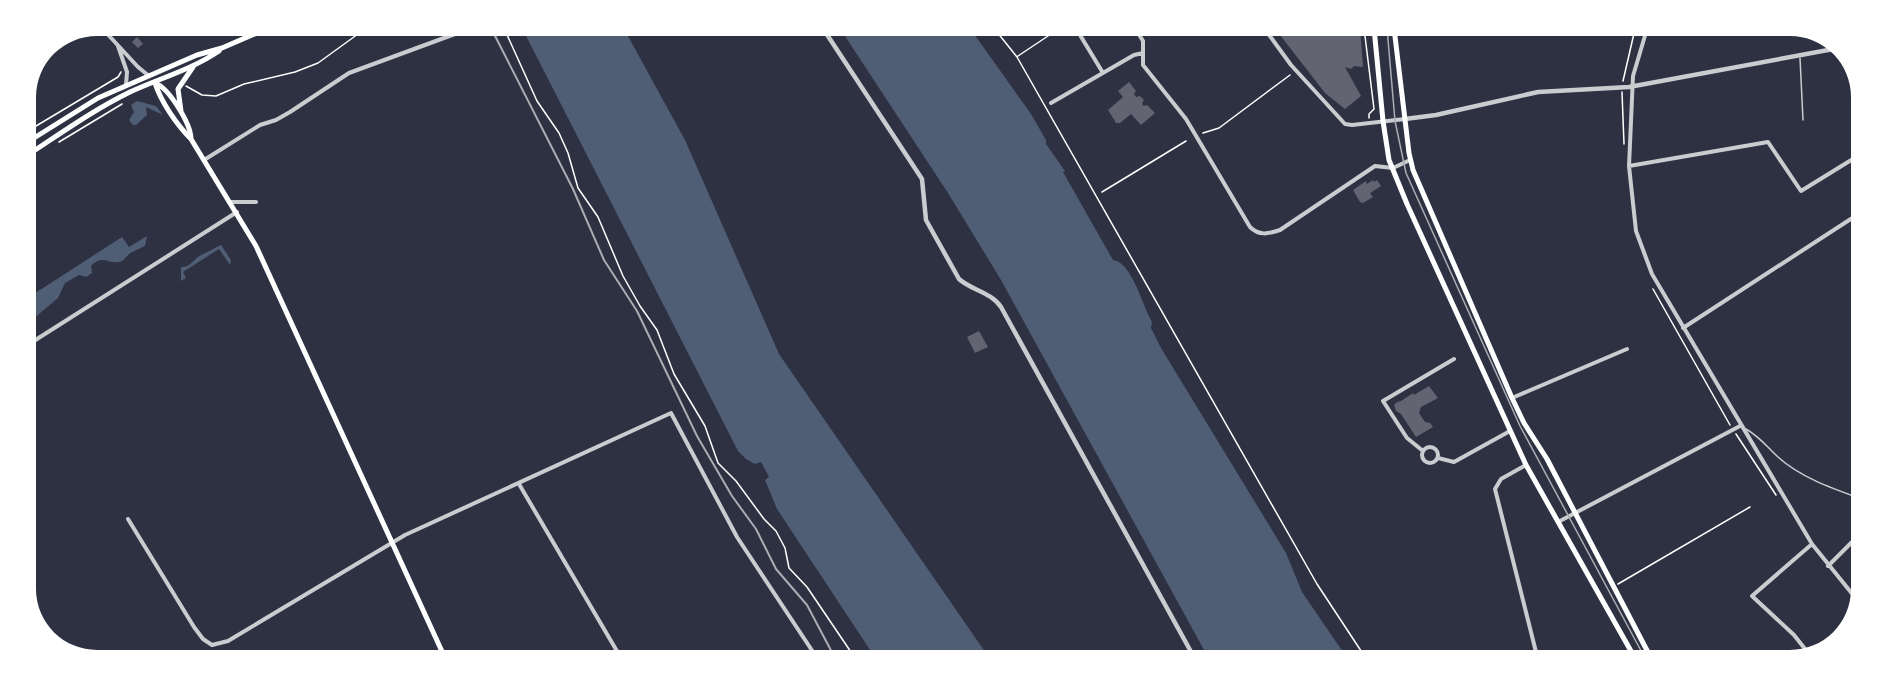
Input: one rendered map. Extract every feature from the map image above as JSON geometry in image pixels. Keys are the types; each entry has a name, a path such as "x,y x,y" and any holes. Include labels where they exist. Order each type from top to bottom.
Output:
{"main road":[{"path":"36,137 98,98 197,55 222,48 250,36"},
{"path":"1375,36 1389,160 1407,204 1471,350 1526,465 1629,650"},
{"path":"1395,36 1410,160 1424,197 1512,398 1576,514 1647,650"},
{"path":"36,150 110,102 193,67 222,48"},
{"path":"181,113 178,89 193,67"},
{"path":"149,76 237,212 266,267 441,650"},
{"path":"155,83 164,87 181,113 189,126 191,139"}],"street":[{"path":"109,36 149,76"},
{"path":"204,160 260,124 276,120 290,112 349,73 452,36"},
{"path":"828,36 922,179 926,220 959,279 994,299 1001,307 1190,650"},
{"path":"1081,36 1103,73"},
{"path":"1140,36 1143,41 1143,65 1186,119 1250,227 1258,233 1268,234 1280,230 1375,166 1393,168 1410,160"},
{"path":"1270,36 1296,70 1345,124 1436,115 1538,92 1632,86 1828,50"},
{"path":"1645,36 1632,86 1629,166 1636,231 1653,276 1740,426 1812,544 1851,592"},
{"path":"118,46 127,72 126,85"},
{"path":"1051,103 1134,55 1143,53"},
{"path":"1629,166 1768,142 1801,191 1851,160"},
{"path":"230,202 256,202"},
{"path":"36,341 237,212"},
{"path":"1683,328 1851,219"},
{"path":"1512,398 1627,349"},
{"path":"1423,451 1407,438 1383,401 1454,359"},
{"path":"128,519 194,627 203,639 212,645 228,641 392,542 671,413 737,537 813,650"},
{"path":"1557,523 1740,426"},
{"path":"1438,458 1454,462 1510,431"},
{"path":"1427,447 1432,447 1437,451 1438,458 1433,463 1426,462 1422,456 1423,451 1427,447"},
{"path":"1526,465 1501,478 1495,489 1535,650"},
{"path":"519,484 616,650"},
{"path":"1828,566 1851,543"},
{"path":"1804,648 1794,635 1752,596 1812,544"}],"lane":[{"path":"1800,56 1803,120"},
{"path":"1740,426 1761,438 1779,457 1793,467 1830,488 1851,496"}],"path":[{"path":"184,84 188,89 202,95 216,96 244,84 295,72 318,63 355,36"},
{"path":"508,36 537,101 563,143 578,188 598,217 623,276 657,330 674,374 705,426 718,463 736,481 764,519 776,531 785,548 789,568 807,587 850,650"},
{"path":"1000,36 1017,57 1317,584 1360,650"},
{"path":"1017,57 1048,36"},
{"path":"1365,36 1374,109 1369,114 1370,123"},
{"path":"1622,87 1633,36"},
{"path":"1196,135 1219,128 1296,70"},
{"path":"36,126 118,77 122,72"},
{"path":"51,147 124,103"},
{"path":"1102,192 1186,141"},
{"path":"1612,587 1750,507"}],"water":[{"path":"526,36 628,36 685,140 779,354 984,650 870,650 777,509 765,480 769,477 761,462 755,464 738,451"},
{"path":"845,36 975,36 1031,114 1113,260 1126,268 1152,322 1151,328 1161,348 1286,553 1302,592 1342,650 1204,650 1001,280 948,193"},
{"path":"137,101 156,106 163,115 146,107 147,115 133,125 129,120 134,112 131,105"},
{"path":"147,236 145,246 122,261 95,262 91,266 92,273 86,277 79,275 65,283 58,298 36,317 36,293 122,237 129,247"},
{"path":"221,245 231,260 230,265 219,249 183,272 186,278 181,281 181,267"}],"building":[{"path":"1281,36 1361,36 1363,67 1354,66 1351,69 1345,67 1361,96 1345,109 1325,93"},
{"path":"137,37 143,44 138,48 132,42"},
{"path":"1129,82 1136,91 1134,94 1136,97 1140,96 1144,100 1142,104 1147,105 1155,113 1141,125 1131,114 1120,123 1116,123 1108,110 1123,97 1118,91"},
{"path":"1373,180 1374,182 1377,180 1381,186 1370,193 1373,197 1363,203 1360,202 1353,190 1366,181 1367,184"},
{"path":"979,331 988,347 975,353 967,337"},
{"path":"1429,386 1438,398 1421,407 1419,413 1425,422 1430,423 1433,427 1416,437 1394,405"}],"tram line":[{"path":"1388,36 1395,121 1406,173 1520,426 1641,650"}],"railway":[{"path":"495,36 573,189 604,260 637,311 697,436 732,496 756,529 776,569 807,605 831,650"}]}
